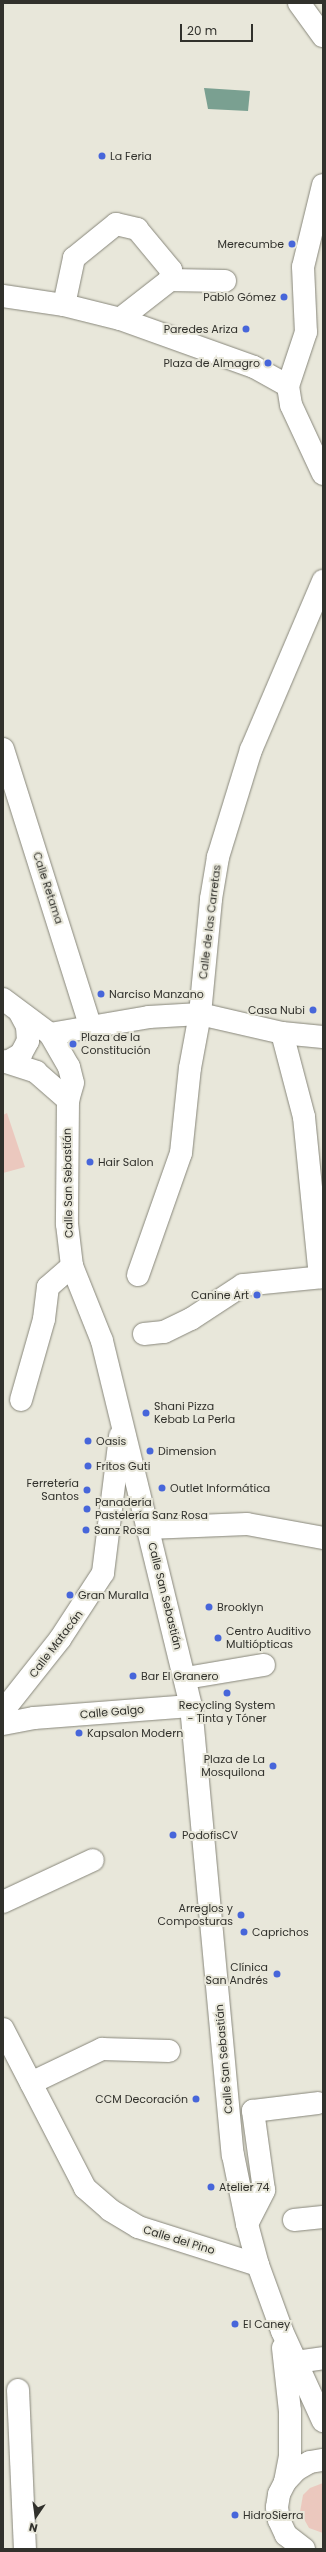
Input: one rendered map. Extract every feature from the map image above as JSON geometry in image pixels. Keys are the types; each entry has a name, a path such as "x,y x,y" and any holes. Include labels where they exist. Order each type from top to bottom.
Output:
{"street":[{"path":"299,3 323,36"},
{"path":"290,396 314,328 303,268 323,185"},
{"path":"64,305 74,258 116,224 137,229 171,270 170,280"},
{"path":"120,320 170,280 225,281"},
{"path":"3,296 64,305 120,320 254,366 290,396 323,474"},
{"name":"Calle de las Carretas","path":"138,1275 181,1153 190,1068 200,1014 218,857 251,750 323,581"},
{"name":"Calle Retama","path":"3,749 91,1028"},
{"path":"6,1061 36,1072 68,1100 72,1083 69,1067 50,1034 9,1001"},
{"path":"6,1061 21,1054 28,1041 27,1026 9,1001"},
{"path":"50,1034 149,1017 200,1014 282,1033 323,1037"},
{"path":"144,1334 164,1332 191,1320 243,1285 322,1277 304,1117 282,1033"},
{"name":"Calle San Sebastián","path":"68,1100 67,1224 72,1266 102,1341 186,1678 191,1706 233,2155 247,2224 258,2265 282,2331"},
{"path":"21,1400 44,1319 48,1287 72,1266"},
{"name":"Calle San Sebastián","path":"103,1574 122,1421"},
{"path":"148,1528 247,1524 323,1538"},
{"name":"Calle Matacán","path":"3,1711 60,1639 103,1574"},
{"path":"186,1678 264,1665"},
{"name":"Calle Galgo","path":"3,1724 34,1718 191,1706"},
{"path":"3,1902 93,1860"},
{"name":"Calle del Pino","path":"3,2029 86,2188 110,2210 138,2227 258,2265"},
{"path":"31,2083 102,2049 169,2051"},
{"path":"247,2224 264,2190 253,2111 318,2103"},
{"path":"294,2220 323,2217"},
{"path":"282,2331 323,2421"},
{"path":"282,2331 290,2411 290,2456 285,2482 277,2507 284,2549"},
{"path":"296,2362 323,2358"},
{"path":"18,2390 25,2549"},
{"path":"285,2482 296,2470 310,2462 323,2460"},
{"path":"279,2520 286,2535 304,2549"}],"shaded area":[{"path":"204,88 250,91 248,111 208,109"},
{"path":"7,1113 25,1167 3,1173 3,1115"},
{"path":"323,2483 323,2533 309,2528 300,2512 303,2495 310,2488"}],"place":[{"name":"La Feria","path":"102,156"},
{"name":"Merecumbe","path":"292,244"},
{"name":"Pablo Gómez","path":"284,297"},
{"name":"Paredes Ariza","path":"246,329"},
{"name":"Plaza de Almagro","path":"268,363"},
{"name":"Narciso Manzano","path":"101,994"},
{"name":"Casa Nubi","path":"313,1010"},
{"name":"Plaza de la Constitución","path":"73,1044"},
{"name":"Hair Salon","path":"90,1162"},
{"name":"Canine Art","path":"257,1295"},
{"name":"Shani Pizza Kebab La Perla","path":"146,1413"},
{"name":"Oasis","path":"88,1441"},
{"name":"Dimension","path":"150,1451"},
{"name":"Fritos Guti","path":"88,1466"},
{"name":"Outlet Informática","path":"162,1488"},
{"name":"Ferretería Santos","path":"87,1490"},
{"name":"Panadería Pastelería Sanz Rosa","path":"87,1509"},
{"name":"Sanz Rosa","path":"86,1530"},
{"name":"Gran Muralla","path":"70,1595"},
{"name":"Brooklyn","path":"209,1607"},
{"name":"Centro Auditivo Multiópticas","path":"218,1638"},
{"name":"Bar El Granero","path":"133,1676"},
{"name":"Recycling System - Tinta y Tóner","path":"227,1693"},
{"name":"Kapsalon Modern","path":"79,1733"},
{"name":"Plaza de La Mosquilona","path":"273,1766"},
{"name":"PodofisCV","path":"173,1835"},
{"name":"Arreglos y Composturas","path":"241,1915"},
{"name":"Caprichos","path":"244,1932"},
{"name":"Clínica San Andrés","path":"277,1974"},
{"name":"CCM Decoración","path":"196,2099"},
{"name":"Atelier 74","path":"211,2187"},
{"name":"El Caney","path":"235,2324"},
{"name":"HidroSierra","path":"235,2515"}]}
